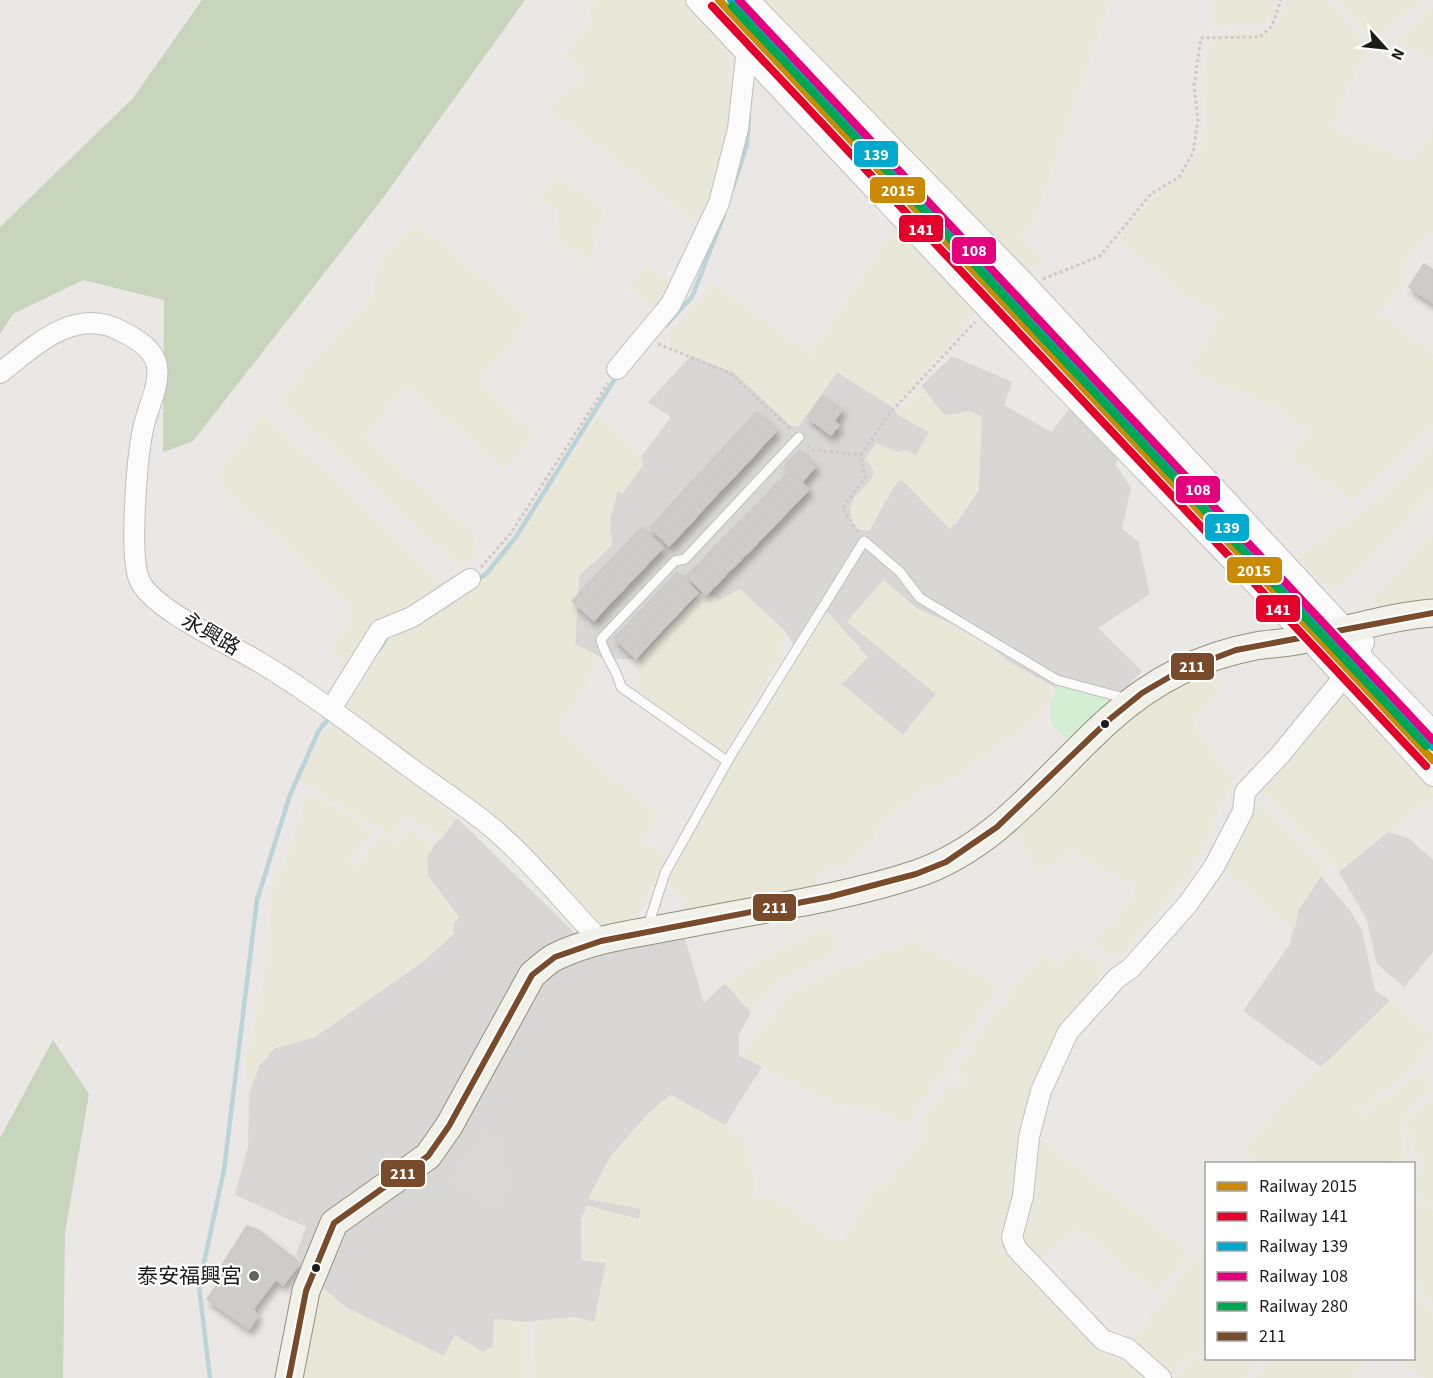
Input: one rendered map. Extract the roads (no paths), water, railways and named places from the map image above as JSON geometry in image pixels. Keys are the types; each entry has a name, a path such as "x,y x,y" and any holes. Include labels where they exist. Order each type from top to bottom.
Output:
{"street":[{"path":"696,0 987,309 1308,639 1433,776"},
{"path":"617,369 671,304 719,203 738,129 750,2"},
{"path":"750,2 1027,285 1355,627 1364,642 1343,678 1280,755 1245,792 1242,811 1214,867 1186,905 1131,968 1117,978 1068,1032 1041,1091 1029,1137 1023,1196 1012,1237 1016,1248 1103,1340 1128,1349 1161,1378"},
{"name":"永興路","path":"0,373 71,324 99,323 116,328 136,339 151,352 157,366 154,393 143,429 135,515 139,579 150,595 166,609 261,663 331,709 497,832 600,940"},
{"path":"331,709 380,630 412,617 470,579"},
{"path":"289,1378 306,1291 334,1223 428,1156 449,1126 532,975 554,957 600,940 847,892 915,874 947,862 999,827 1028,803 1109,719 1151,687 1180,671 1254,646 1308,639 1355,627 1433,613"},
{"path":"1359,654 1433,731"}],"lane":[{"path":"727,761 621,687 618,673 605,652 602,639 675,561 685,559 799,437"},
{"path":"646,931 665,873 727,761 864,540 900,573 920,598 1057,680 1133,701"}],"waterway":[{"path":"732,190 747,145 749,117"},
{"path":"666,325 692,297 724,215"},
{"path":"475,581 486,574 516,537 618,374"},
{"path":"379,650 389,634"},
{"path":"210,1378 199,1286 224,1170 257,900 290,795 319,730 332,715"}],"rail line":[{"name":"2015","path":"719,0 1433,760"},
{"name":"139","path":"731,0 1433,747"},
{"name":"108","path":"739,0 1433,740"},
{"name":"141","path":"712,6 1426,766"},
{"name":"280","path":"732,6 1426,746"}],"place":[{"name":"泰安福興宮","path":"254,1276"}]}
